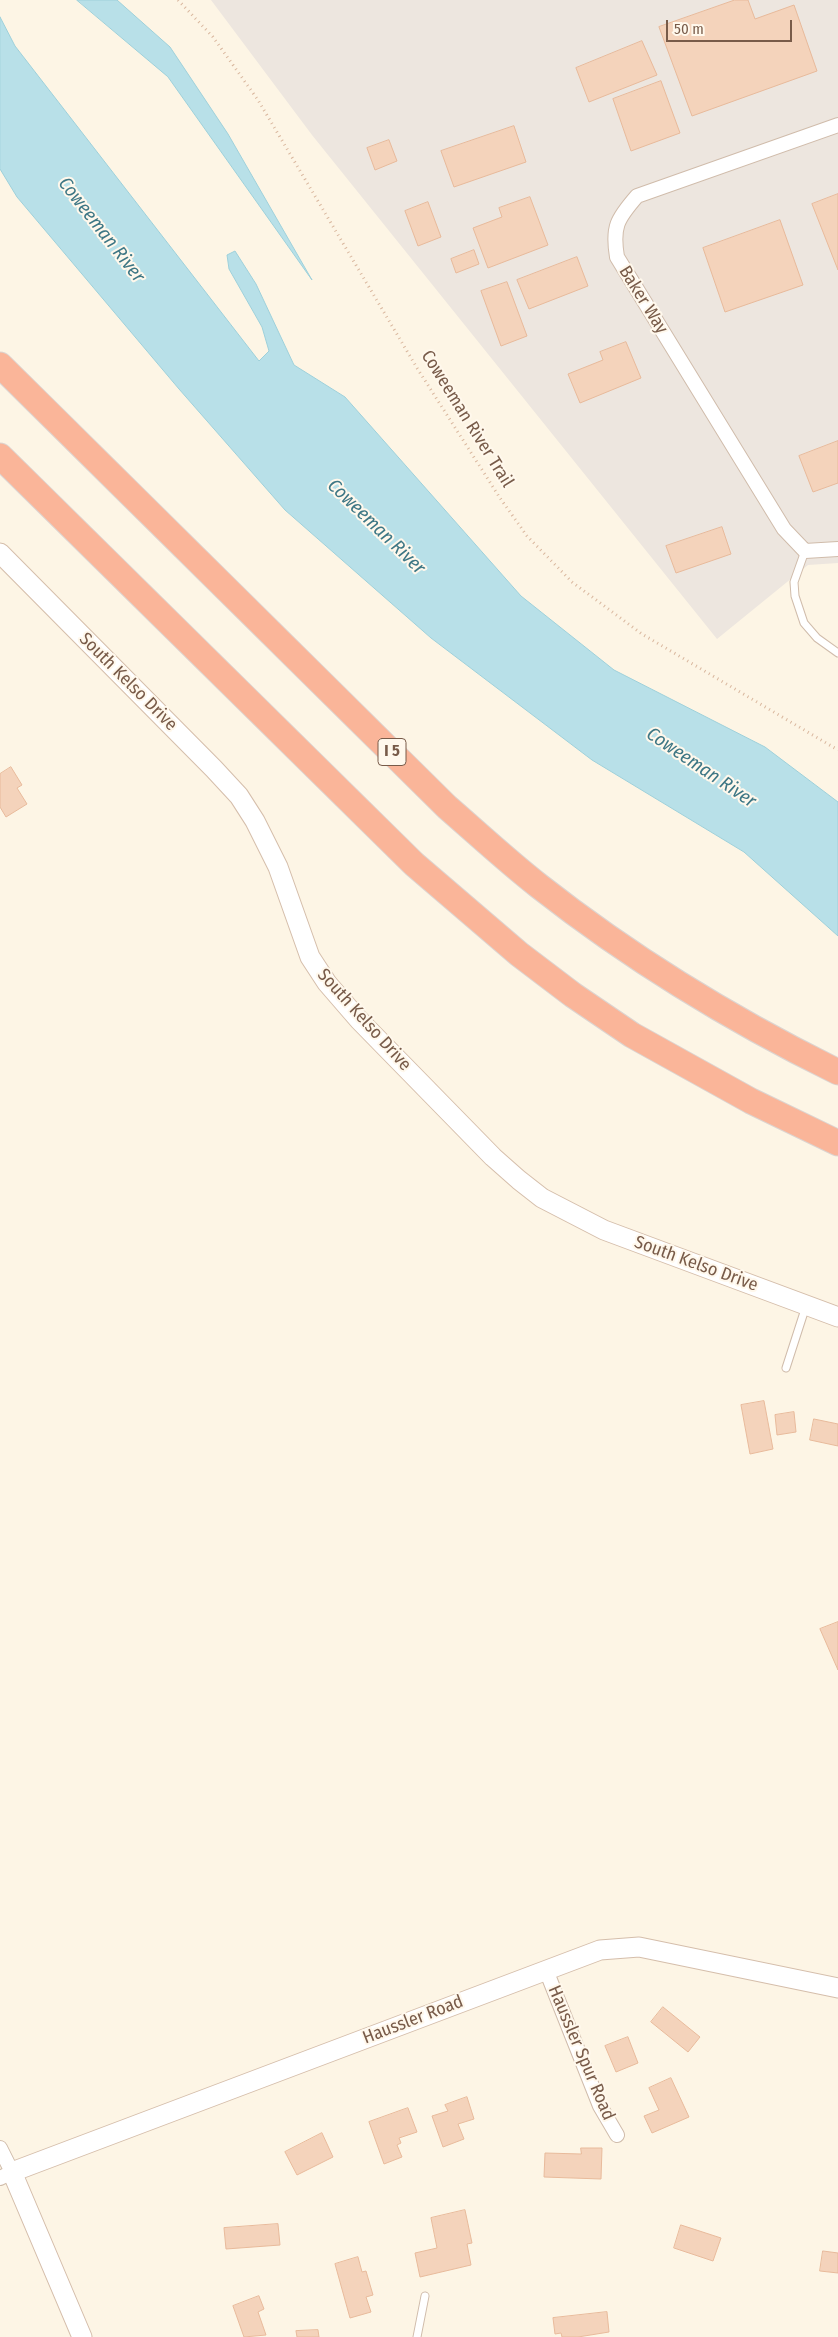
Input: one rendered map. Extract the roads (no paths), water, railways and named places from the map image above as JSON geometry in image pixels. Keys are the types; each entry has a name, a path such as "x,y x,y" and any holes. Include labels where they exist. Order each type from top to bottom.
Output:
{"highway":[{"name":"I 5","path":"0,365 447,807 496,850 578,915 672,980 763,1034 838,1072"},
{"path":"0,456 414,864 519,954 573,995 632,1035 752,1101 838,1143"}],"main road":[{"name":"South Kelso Drive","path":"0,553 214,769 238,796 255,821 269,847 310,958 327,983 359,1020 493,1157 542,1198 597,1226 838,1317"},
{"name":"Haussler Road","path":"6,2175 600,1950 639,1947 838,1988"},
{"path":"6,2175 82,2337"}],"street":[{"name":"Baker Way","path":"805,551 784,529 617,258 614,236 621,214 637,196 838,125"},
{"path":"805,551 838,549"},
{"name":"Haussler Spur Road","path":"546,1970 600,2106 617,2135"},
{"path":"0,2148 6,2175"}],"lane":[{"path":"805,551 794,582 804,623 818,638 838,653"},
{"path":"786,1368 807,1305"},
{"path":"417,2337 425,2296"}],"water":[{"path":"77,0 117,0 170,47 228,134 312,280 168,77"},
{"name":"Coweeman River","path":"0,17 15,46 259,361 269,351 262,327 229,269 227,255 235,251 256,284 294,365 345,397 521,596 614,670 765,747 838,802 838,936 744,852 592,760 431,638 285,510 179,389 17,197 0,169"}]}
